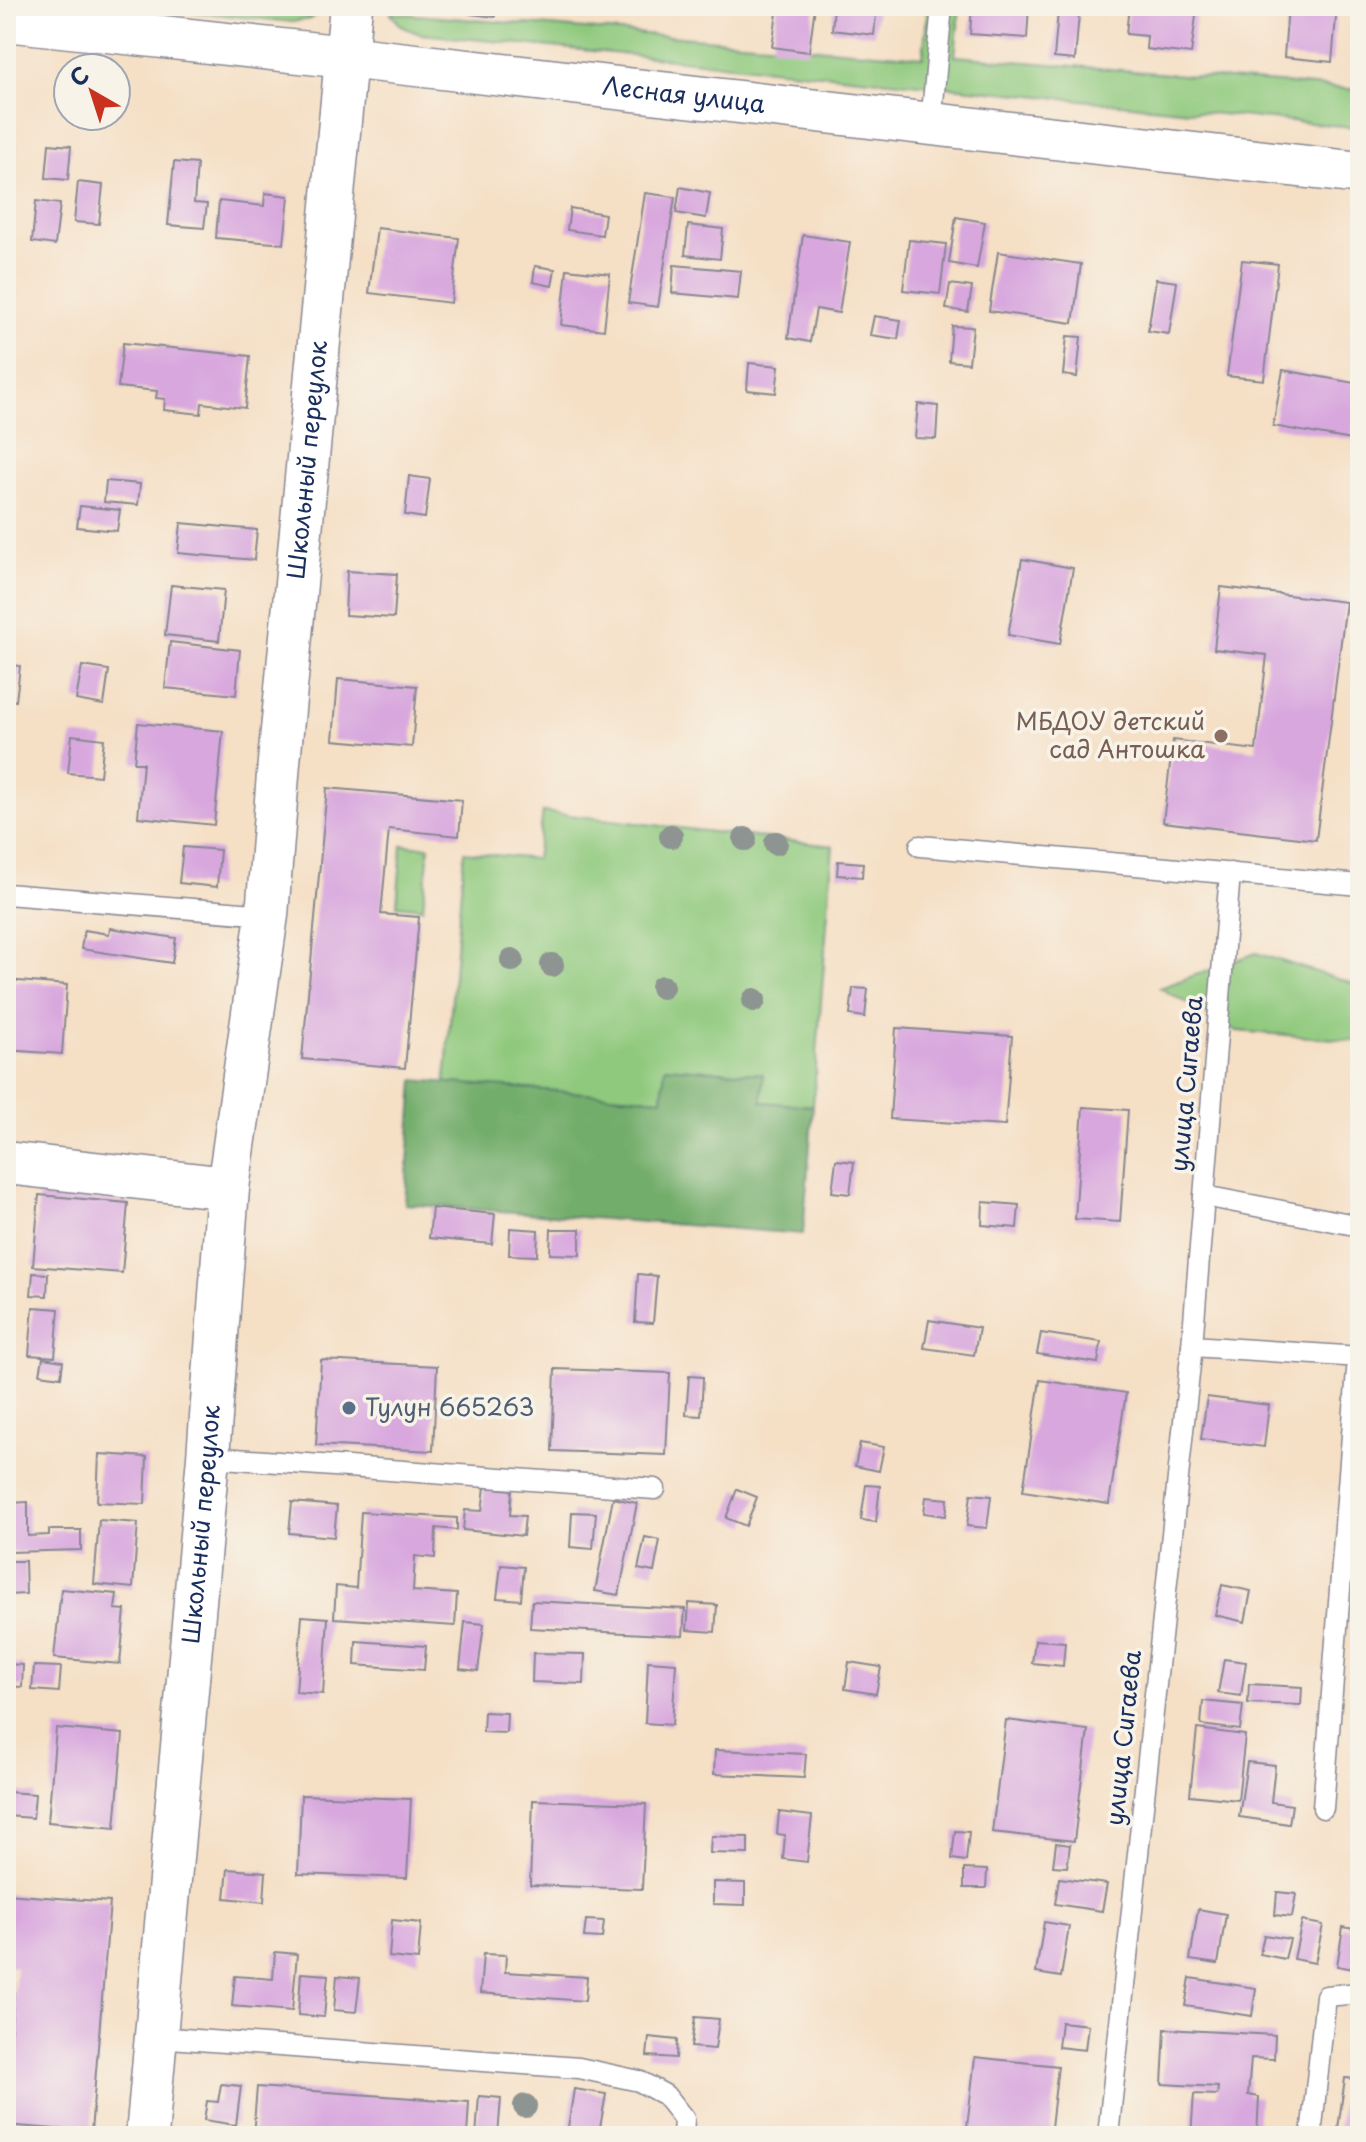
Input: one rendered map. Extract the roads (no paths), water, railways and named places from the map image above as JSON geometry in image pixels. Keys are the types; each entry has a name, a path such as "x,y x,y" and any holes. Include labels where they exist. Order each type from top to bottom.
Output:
{"street":[{"name":"Школьный переулок","path":"147,2136 208,1457 228,1188 267,915 351,6"},
{"name":"Лесная улица","path":"6,20 1360,173"},
{"path":"6,1163 228,1188"}],"lane":[{"path":"931,124 942,6"},
{"path":"920,846 1360,885"},
{"name":"улица Сигаева","path":"1108,2136 1192,1346 1230,873"},
{"path":"6,894 267,915"},
{"path":"1204,1196 1360,1226"},
{"path":"1192,1346 1359,1358 1323,1808"},
{"path":"208,1457 655,1489"},
{"path":"1311,2136 1326,1996 1360,1993"},
{"path":"156,2037 579,2068 639,2081 665,2095 684,2119 683,2136"}],"place":[{"name":"МБДОУ детский сад Антошка","path":"1221,736"},
{"name":"Тулун 665263","path":"349,1408"}]}
